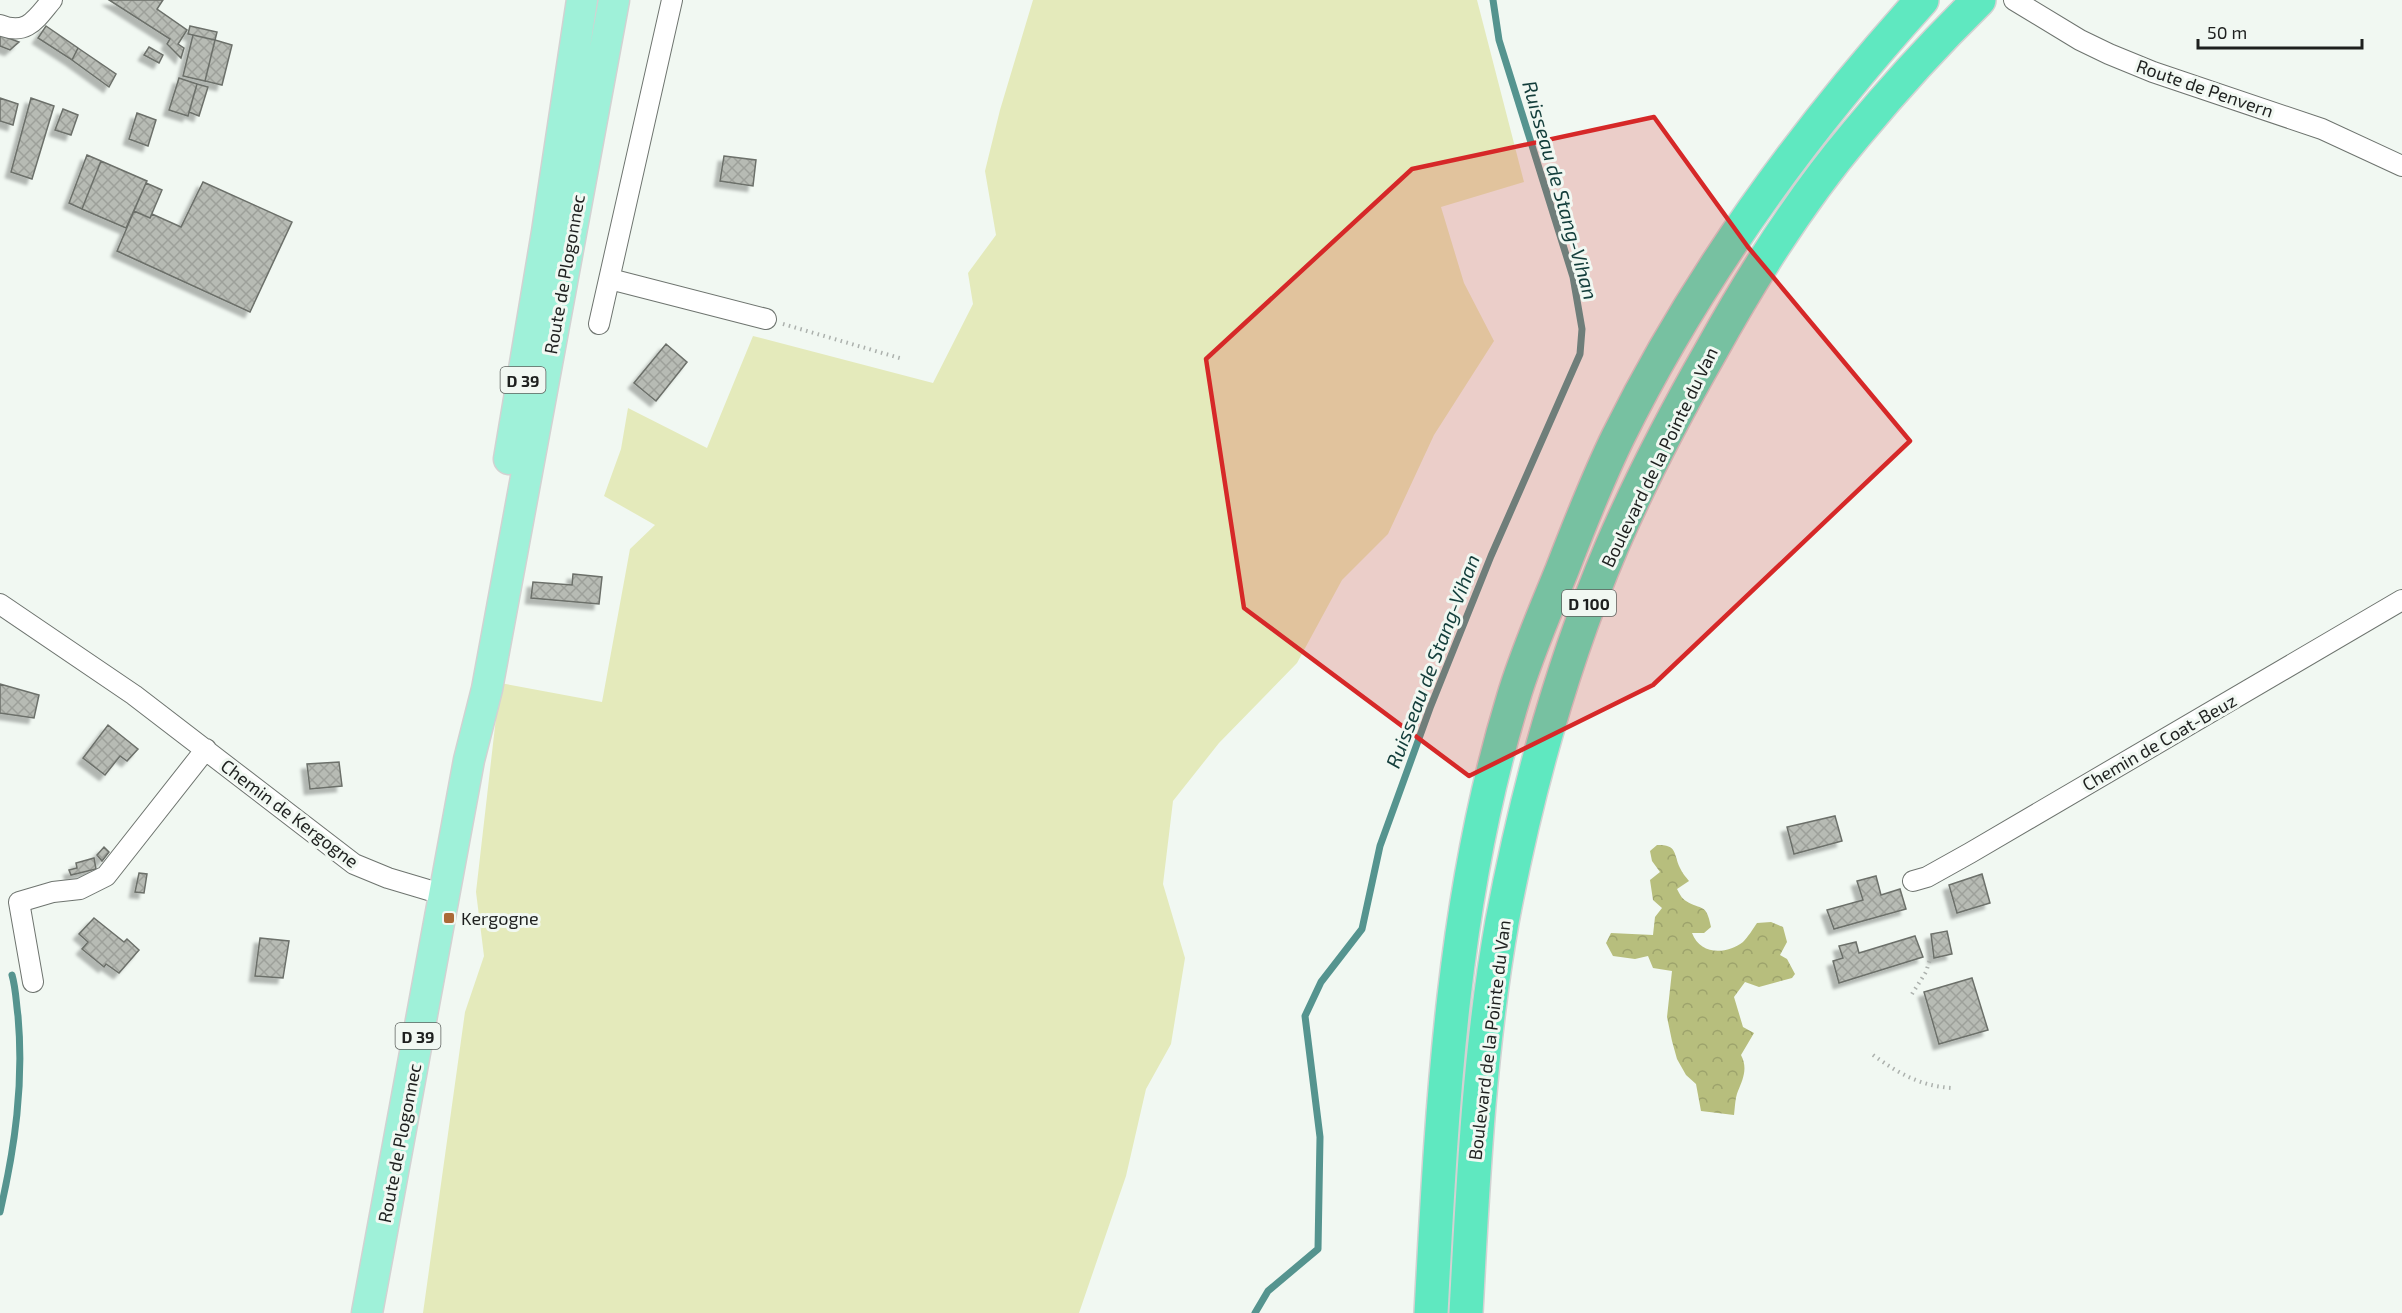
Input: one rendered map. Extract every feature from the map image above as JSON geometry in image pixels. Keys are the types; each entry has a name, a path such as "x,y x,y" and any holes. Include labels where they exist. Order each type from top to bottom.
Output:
{"highway":[{"name":"Boulevard de la Pointe du Van","path":"1431,1313 1441,1134 1458,959 1479,836 1513,697 1571,547 1613,448 1680,323 1737,235 1791,158 1839,96 1922,0"},
{"name":"Boulevard de la Pointe du Van","path":"1466,1313 1483,1065 1502,922 1534,774 1589,603 1614,543 1684,398 1731,315 1773,248 1855,135 1941,38 1979,0"}],"main road":[{"name":"Route de Plogonnec","path":"469,760 474,690 494,543 545,244 582,0"},
{"name":"Route de Plogonnec","path":"367,1313 469,760 487,689 614,0"}],"street":[{"path":"1,26 14,29 28,26 52,0"},
{"path":"599,324 672,0"},
{"name":"Route de Penvern","path":"2014,0 2099,49 2153,72 2322,129 2402,165"},
{"path":"610,279 766,319"},
{"name":"Chemin de Coat-Beuz","path":"1913,881 1927,877 1970,853 2402,600"},
{"name":"Chemin de Kergogne","path":"0,604 134,695 354,864 398,882 445,895"},
{"name":"Chemin de Kergogne","path":"33,982 19,902 53,892 80,889 106,876 206,749"}],"path":[{"path":"766,319 903,359"},
{"path":"1912,994 1926,972 1931,956"},
{"path":"1873,1055 1908,1078 1931,1086 1952,1088"}],"highlighted area":[{"path":"1654,117 1748,247 1910,441 1653,685 1469,776 1244,608 1206,359 1412,169"}],"green space":[{"path":"1033,0 1477,0 1524,182 1441,207 1464,283 1494,341 1434,435 1388,534 1342,580 1297,663 1219,743 1173,801 1163,884 1185,958 1171,1044 1146,1089 1126,1176 1079,1313 423,1313 465,1012 484,956 476,892 500,683 602,702 630,549 655,525 604,496 621,449 628,408 707,448 753,336 933,383 973,304 968,273 996,235 985,171 1000,110"},
{"path":"1657,845 1672,848 1681,870 1689,881 1677,889 1685,900 1703,908 1707,914 1711,927 1704,933 1692,933 1701,946 1714,951 1729,949 1743,942 1757,923 1771,922 1783,927 1787,942 1780,955 1787,959 1795,974 1792,978 1759,987 1745,982 1734,997 1743,1027 1754,1033 1741,1055 1744,1073 1736,1097 1734,1115 1701,1111 1696,1084 1686,1075 1677,1059 1667,1017 1672,971 1653,968 1648,956 1635,959 1613,956 1606,943 1611,933 1653,935 1655,917 1662,908 1653,900 1650,880 1660,872 1652,861 1650,851"}],"building":[{"path":"109,0 163,0 157,9 187,30 178,44 184,48 181,58 167,44 170,39"},
{"path":"46,26 78,48 72,60 38,38"},
{"path":"190,26 217,32 215,40 188,34"},
{"path":"0,35 19,42 10,50 0,46"},
{"path":"193,35 215,40 205,81 183,76"},
{"path":"215,40 232,45 222,85 205,81"},
{"path":"149,47 163,55 159,63 144,55"},
{"path":"78,48 116,74 109,87 72,60"},
{"path":"179,78 197,84 188,116 169,110"},
{"path":"197,84 208,87 199,116 189,112"},
{"path":"0,98 18,104 13,125 0,121"},
{"path":"31,98 54,106 32,179 11,172"},
{"path":"63,109 78,115 71,135 55,130"},
{"path":"137,113 156,120 148,146 129,139"},
{"path":"87,155 101,161 82,209 69,203"},
{"path":"724,156 756,160 753,186 720,181"},
{"path":"101,161 147,181 126,228 82,209"},
{"path":"203,182 292,222 250,312 117,251 134,211 150,218 152,214 181,227"},
{"path":"146,183 162,190 150,218 134,211"},
{"path":"666,344 687,362 656,401 634,383"},
{"path":"573,574 602,577 599,604 531,598 533,582 572,585"},
{"path":"0,684 39,695 34,718 0,713"},
{"path":"108,725 138,749 127,761 120,756 105,775 83,758"},
{"path":"339,762 342,786 310,789 307,764"},
{"path":"1835,816 1842,841 1794,854 1787,827"},
{"path":"104,847 109,852 102,861 97,855"},
{"path":"94,858 96,869 71,875 69,870 77,868 76,863"},
{"path":"139,873 147,874 144,893 135,892"},
{"path":"1982,874 1990,903 1957,913 1949,885"},
{"path":"1876,876 1881,895 1900,889 1906,909 1834,929 1827,910 1863,900 1857,881"},
{"path":"94,918 124,942 127,939 139,950 119,973 106,964 104,967 82,949 88,942 79,934"},
{"path":"1947,931 1952,954 1934,958 1931,934"},
{"path":"1915,936 1923,957 1839,983 1833,961 1843,958 1839,946 1856,942 1859,953"},
{"path":"260,938 289,941 283,978 255,976"},
{"path":"1972,978 1988,1030 1939,1044 1924,992"}],"waterway":[{"name":"Ruisseau de Stang-Vihan","path":"1255,1313 1268,1291 1318,1249 1320,1137 1305,1016 1321,982 1362,929 1380,846 1430,708 1491,556 1580,354 1582,329 1573,277 1499,40 1493,0"},
{"path":"0,1212 14,1139 19,1090 20,1041 12,975"}],"place":[{"name":"Kergogne","path":"449,918"}]}
